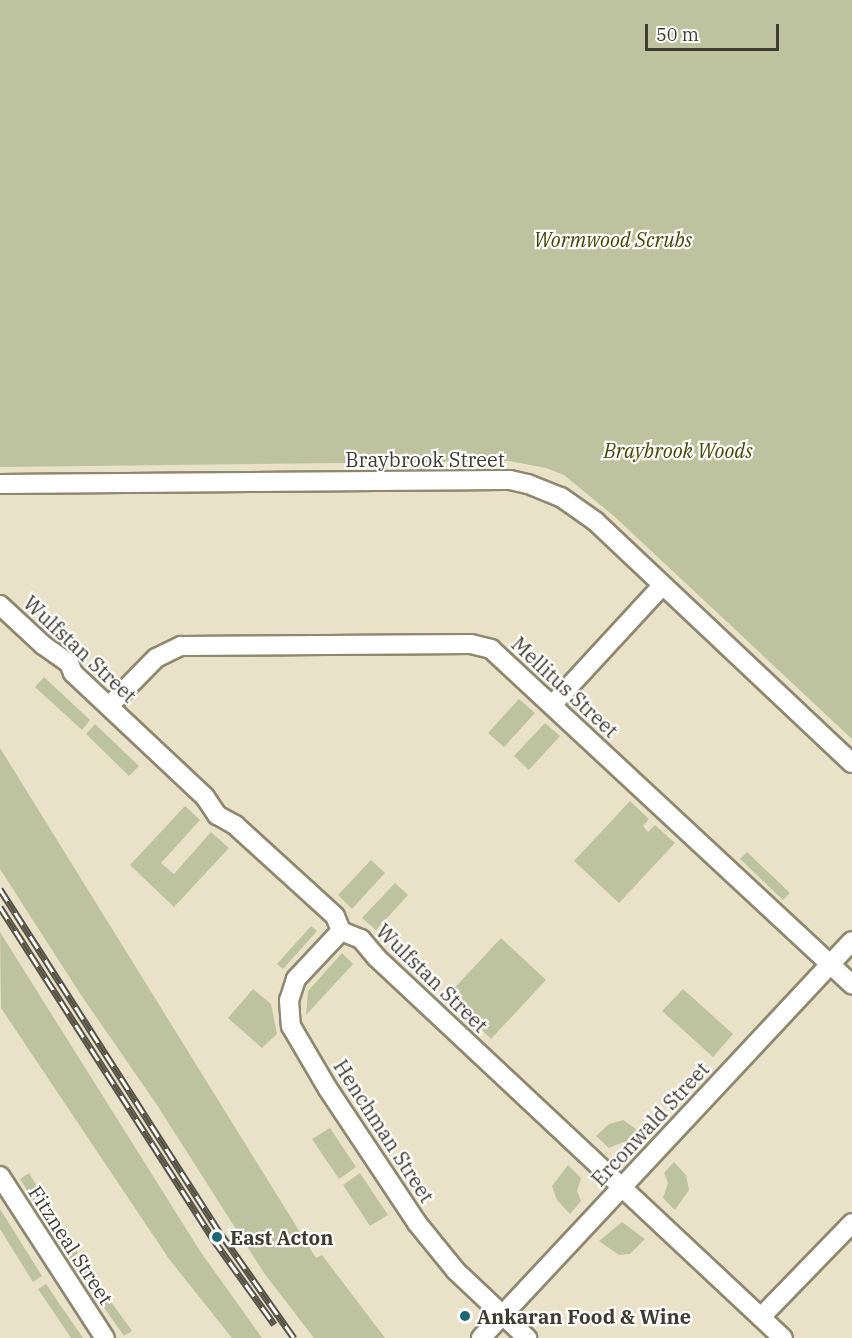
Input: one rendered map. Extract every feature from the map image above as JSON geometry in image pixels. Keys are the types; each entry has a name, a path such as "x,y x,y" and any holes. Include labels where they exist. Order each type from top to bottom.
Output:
{"street":[{"name":"Braybrook Street","path":"0,484 510,480 544,489 580,508 852,763"},
{"path":"553,704 662,586"},
{"name":"Wulfstan Street","path":"0,605 43,645 69,663 73,673 205,797 217,815 235,825 335,916 341,931 361,939 376,958 624,1186 783,1338"},
{"name":"Mellitus Street","path":"109,706 156,658 181,646 341,644 482,646 500,656 553,704 829,966 852,985"},
{"name":"Henchman Street","path":"341,931 296,979 289,1000 291,1026 340,1108 417,1223 456,1271 527,1338"},
{"name":"Erconwald Street","path":"481,1338 852,941"},
{"name":"Fitzneal Street","path":"0,1176 105,1338"},
{"path":"761,1317 852,1223"}],"green space":[{"name":"Wormwood Scrubs","path":"0,0 852,0 852,739 615,517 564,475 546,468 509,461 0,467"},
{"path":"44,677 90,720 82,730 35,687"},
{"path":"519,699 535,713 504,747 488,733"},
{"path":"545,723 560,736 529,770 514,756"},
{"path":"95,724 139,766 129,776 86,734"},
{"path":"0,748 316,1258 322,1255 385,1338 314,1338 264,1273 157,1105 79,992 0,869"},
{"path":"630,801 649,819 643,826 648,832 655,825 675,843 619,903 574,861"},
{"path":"185,806 200,820 161,863 174,874 211,832 229,848 174,907 130,865"},
{"path":"747,852 790,893 783,900 740,859"},
{"path":"371,860 385,873 352,909 338,895"},
{"path":"395,883 408,895 376,930 362,918"},
{"path":"311,926 317,931 283,969 277,964"},
{"path":"0,932 200,1251 262,1338 232,1338 169,1259 1,1008"},
{"path":"501,938 546,980 491,1039 475,1023 480,1019 467,1007 462,1012 446,997"},
{"path":"342,953 353,964 306,1015 308,991"},
{"path":"253,989 271,1004 277,1034 262,1048 228,1018"},
{"path":"683,989 733,1034 713,1057 662,1011"},
{"path":"623,1120 643,1134 632,1146 623,1142 609,1148 596,1136 609,1124"},
{"path":"330,1128 356,1167 339,1179 312,1139"},
{"path":"674,1162 686,1175 689,1190 675,1210 663,1198 668,1183 664,1173"},
{"path":"568,1165 581,1178 577,1191 581,1201 570,1214 557,1200 552,1186"},
{"path":"29,1173 78,1253 70,1259 20,1179"},
{"path":"360,1173 388,1215 370,1226 343,1185"},
{"path":"0,1209 42,1276 33,1282 0,1229"},
{"path":"622,1222 645,1239 630,1254 619,1255 599,1241"},
{"path":"82,1261 132,1331 124,1336 75,1266"},
{"path":"46,1284 83,1338 71,1338 38,1289"}],"railway":[{"path":"0,889 221,1234 294,1338"},
{"path":"0,907 213,1239 274,1324"}],"place":[{"name":"East Acton","path":"217,1237"},
{"name":"Ankaran Food & Wine","path":"465,1316"}],"park label":[{"name":"Braybrook Woods","path":"678,450"}]}
